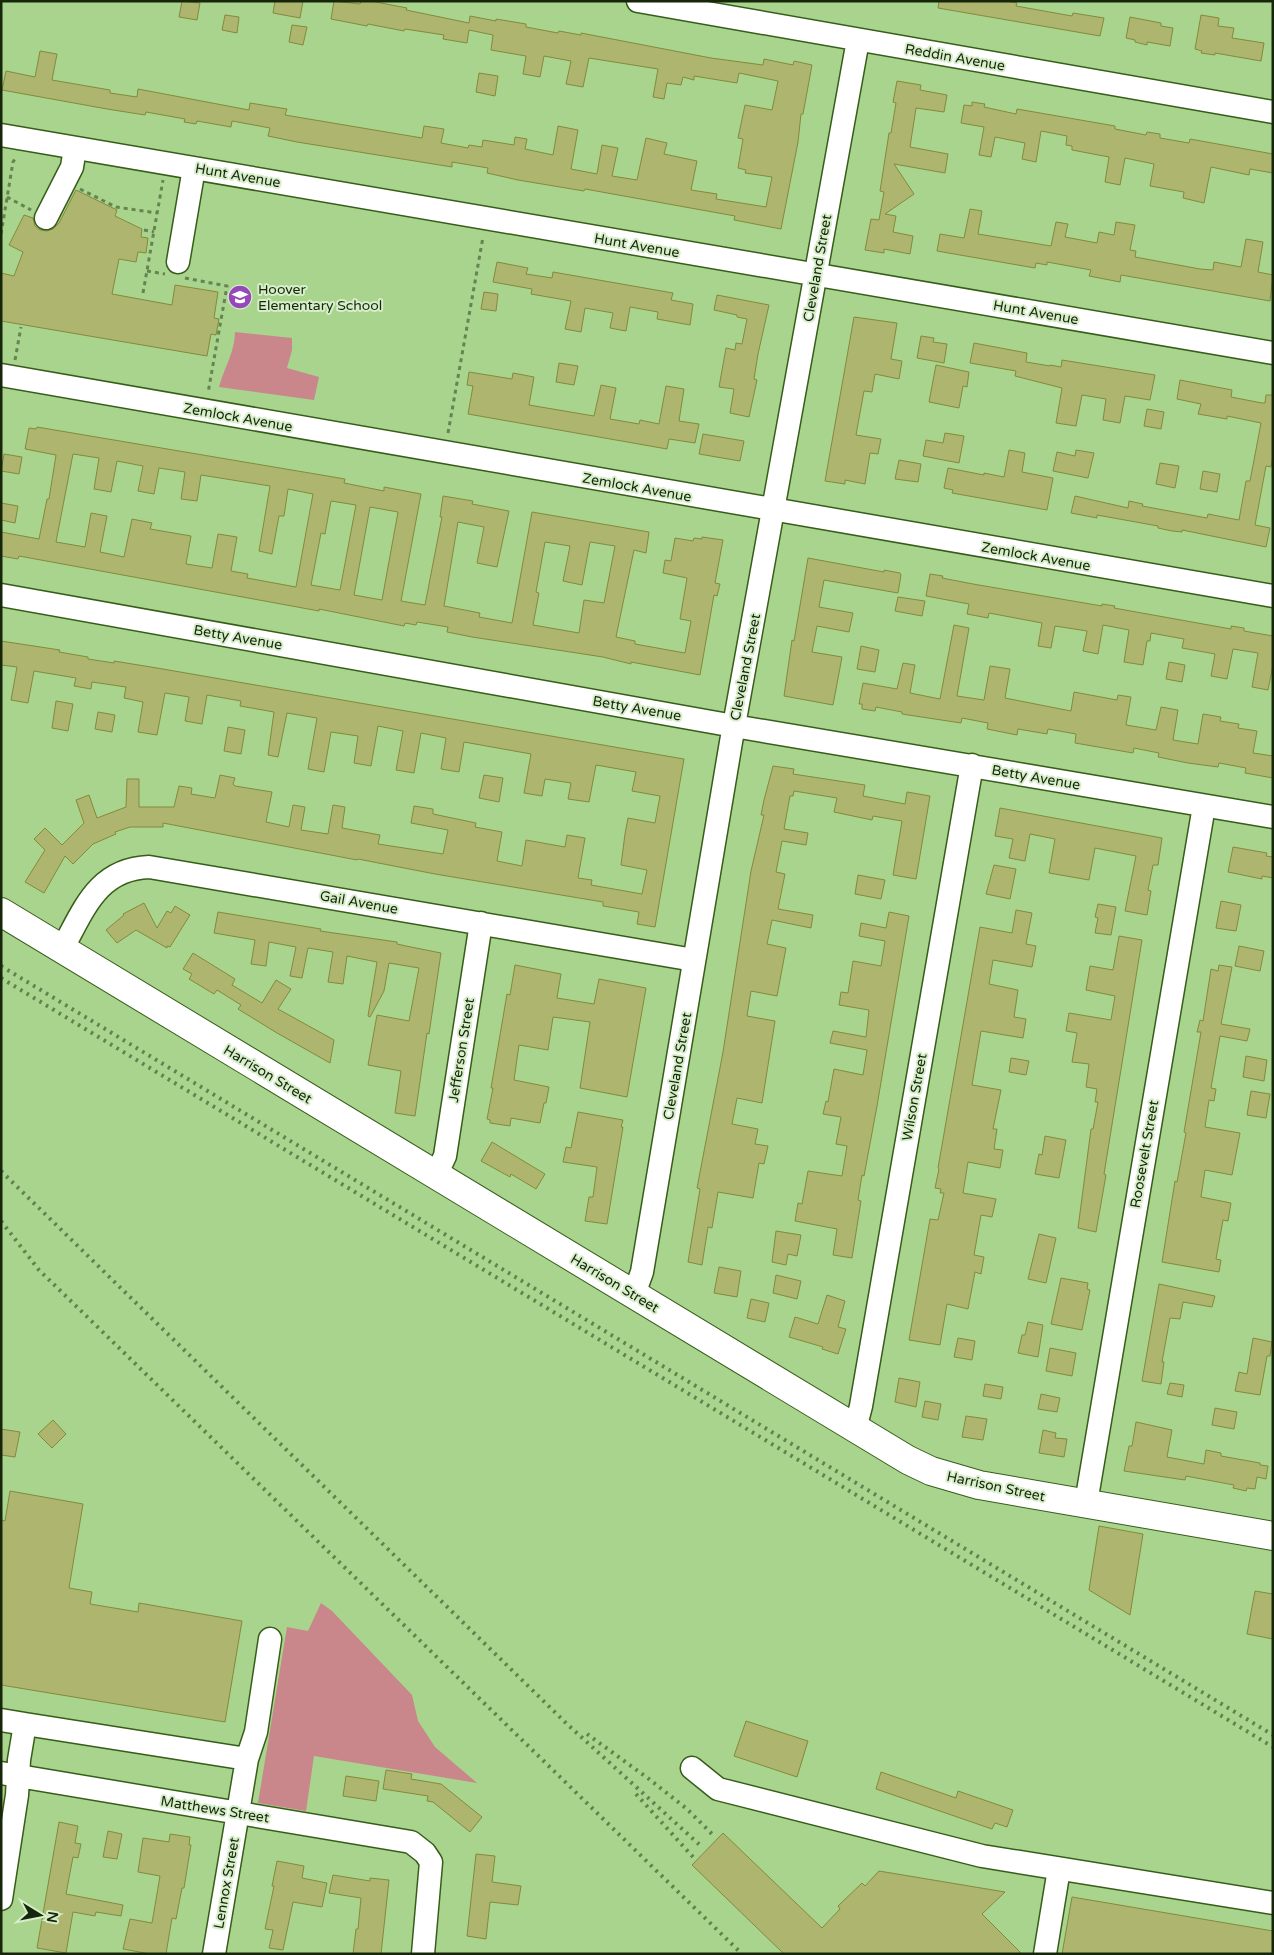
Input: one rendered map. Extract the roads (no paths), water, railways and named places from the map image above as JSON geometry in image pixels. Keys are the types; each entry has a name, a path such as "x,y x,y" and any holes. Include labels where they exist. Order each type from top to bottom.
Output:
{"main road":[{"name":"Harrison Street","path":"1,912 908,1460 954,1479 1273,1536"}],"street":[{"name":"Reddin Avenue","path":"638,1 1273,112"},
{"name":"Cleveland Street","path":"634,1294 642,1272 734,726 858,40"},
{"name":"Hunt Avenue","path":"6,145 75,148 1273,353"},
{"path":"46,218 72,167 75,148"},
{"path":"178,272 194,168"},
{"name":"Zemlock Avenue","path":"6,376 774,511 1273,596"},
{"name":"Betty Avenue","path":"1,595 734,726 1273,817"},
{"name":"Wilson Street","path":"855,1429 861,1406 972,765"},
{"name":"Roosevelt Street","path":"1086,1503 1204,806"},
{"name":"Gail Avenue","path":"62,949 94,894 102,884 123,871 149,867 694,960"},
{"name":"Jefferson Street","path":"436,1175 444,1156 481,923"},
{"name":"Lennox Street","path":"214,1954 247,1759 256,1732 270,1639"},
{"path":"1,1720 247,1759"},
{"path":"1,1899 17,1795 10,1775 24,1724"},
{"path":"692,1768 718,1790 982,1856 1273,1904"},
{"name":"Matthews Street","path":"10,1775 401,1840 418,1847 431,1862 432,1872 423,1954"},
{"path":"1046,1954 1059,1869"}],"railway":[{"path":"1,966 1273,1735"},
{"path":"1,978 1273,1747"},
{"path":"1,1171 567,1724 702,1847"},
{"path":"1,1221 39,1270 742,1954"},
{"path":"587,1734 687,1809 715,1837"},
{"path":"636,1794 693,1857"}],"place":[{"name":"Hoover Elementary School","path":"240,297"}]}
